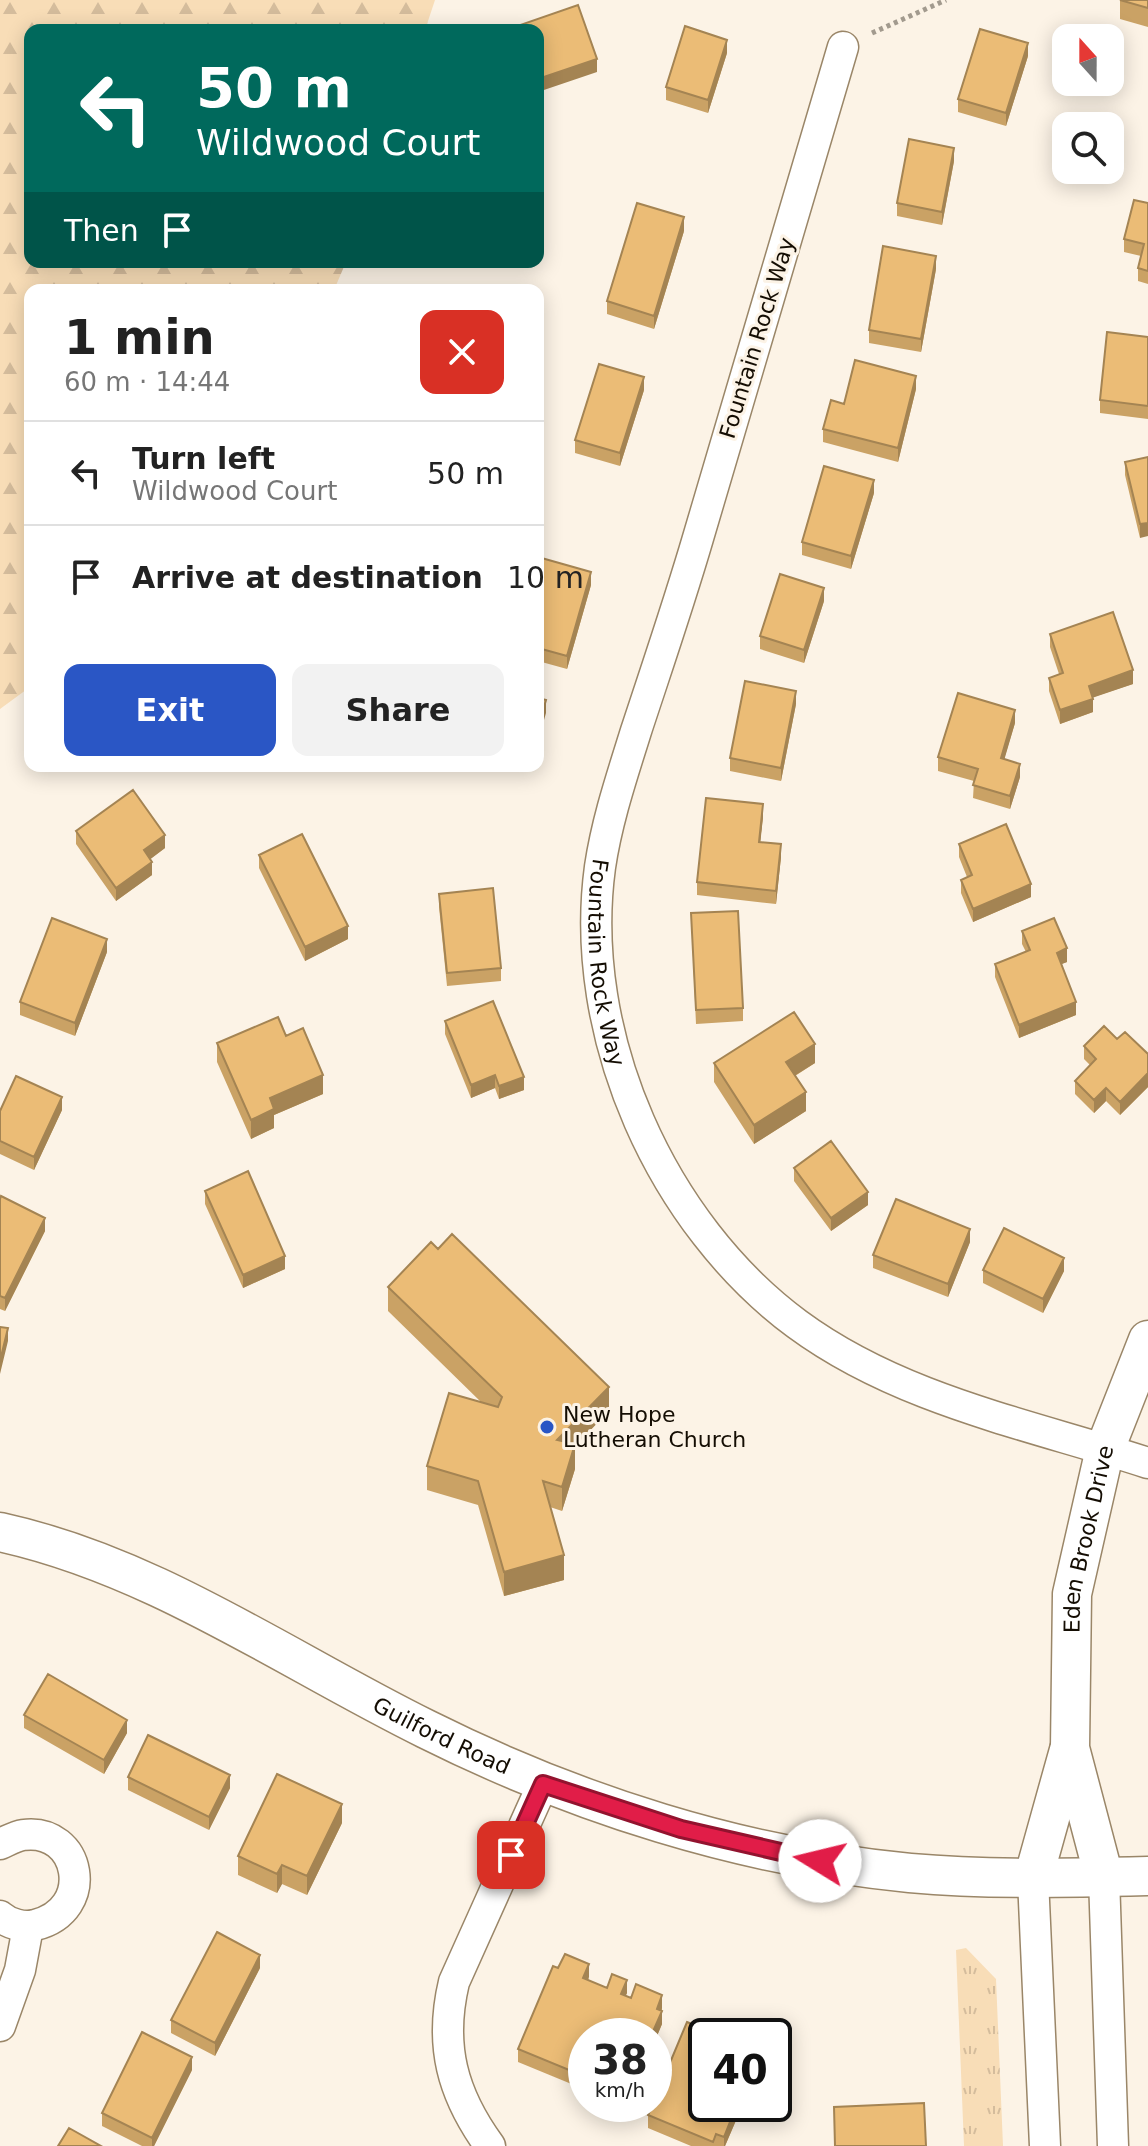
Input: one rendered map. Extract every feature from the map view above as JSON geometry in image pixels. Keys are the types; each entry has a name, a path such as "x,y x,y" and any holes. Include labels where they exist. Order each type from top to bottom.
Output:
{"street":[{"name":"Fountain Rock Way","path":"843,47 693,553 612,806 600,868 597,914 602,978 614,1046 640,1125 691,1215 748,1283 799,1325 855,1360 920,1390 1036,1432 1148,1463"},
{"name":"Eden Brook Drive","path":"1045,2146 1033,1879 1070,1748 1072,1594 1105,1449 1148,1340"},
{"name":"Guilford Road","path":"0,1532 97,1562 193,1604 424,1729 543,1784 681,1829 790,1857 910,1873 1033,1879 1148,1876"},
{"name":"Eden Brook Drive","path":"1070,1748 1104,1877 1113,2146"},
{"path":"490,2146 470,2118 456,2088 447,2052 447,2014 454,1982 543,1784"},
{"path":"0,1844 22,1835 43,1836 60,1845 73,1865 76,1884 69,1906 52,1921 28,1927 0,1916"},
{"path":"0,2026 20,1970 28,1927"}],"path":[{"path":"843,47 946,0"}],"green space":[{"path":"0,0 435,0 427,24 24,24 24,268 343,268 337,284 24,284 24,691 0,709"},
{"path":"966,1948 996,1979 1003,2146 964,2146 956,1950"}],"building":[{"path":"1120,0 1148,0 1148,8"},
{"path":"578,5 597,59 544,77 544,24 523,24"},
{"path":"685,26 727,40 708,100 666,87"},
{"path":"980,29 1028,43 1006,113 958,99"},
{"path":"909,139 954,148 942,212 897,203"},
{"path":"1134,200 1148,203 1148,271 1138,268 1144,244 1124,239"},
{"path":"637,203 684,217 654,316 607,301"},
{"path":"883,246 936,256 921,339 869,330"},
{"path":"1107,332 1148,337 1148,406 1100,400"},
{"path":"855,360 916,376 898,448 823,429 831,400 844,404"},
{"path":"599,364 644,377 620,453 575,440"},
{"path":"1148,457 1148,523 1140,524 1125,462"},
{"path":"824,466 874,480 851,556 802,542"},
{"path":"544,559 591,572 567,656 544,650"},
{"path":"780,574 824,588 804,650 760,636"},
{"path":"1113,612 1133,670 1089,686 1093,699 1060,710 1049,678 1063,673 1050,634"},
{"path":"745,681 796,691 781,768 730,758"},
{"path":"958,693 1015,710 1001,758 1020,764 1010,796 973,785 978,769 938,757"},
{"path":"133,790 165,835 144,850 152,862 116,888 76,831"},
{"path":"706,798 763,804 759,842 781,844 776,891 697,882"},
{"path":"1006,824 1031,884 973,909 961,880 972,875 959,844"},
{"path":"302,834 348,926 305,947 259,855"},
{"path":"493,888 501,968 447,973 439,894"},
{"path":"738,911 743,1008 696,1010 691,913"},
{"path":"52,918 107,939 75,1023 20,1002"},
{"path":"1054,918 1067,948 1057,953 1076,1002 1019,1025 995,964 1030,950 1022,931"},
{"path":"493,1001 524,1077 499,1086 495,1075 471,1085 445,1021"},
{"path":"794,1012 815,1044 786,1062 806,1092 754,1125 714,1063"},
{"path":"278,1017 286,1036 303,1028 323,1075 270,1098 274,1109 251,1120 217,1043"},
{"path":"1104,1026 1117,1039 1125,1032 1148,1054 1148,1073 1120,1102 1106,1088 1094,1100 1075,1081 1096,1059 1084,1046"},
{"path":"16,1076 62,1097 34,1157 0,1141 0,1111"},
{"path":"831,1141 868,1192 831,1218 794,1168"},
{"path":"248,1171 285,1256 243,1275 205,1191"},
{"path":"1,1196 45,1218 5,1298 0,1296"},
{"path":"896,1199 970,1229 948,1284 873,1255"},
{"path":"1004,1228 1064,1258 1043,1299 983,1270"},
{"name":"New Hope Lutheran Church","path":"452,1234 609,1387 557,1440 575,1444 562,1487 543,1481 564,1555 504,1572 478,1481 427,1466 449,1393 498,1407 502,1397 388,1287 431,1242 438,1249"},
{"path":"0,1327 8,1328 0,1361"},
{"path":"48,1674 127,1720 104,1760 24,1715"},
{"path":"148,1735 230,1775 209,1817 128,1777"},
{"path":"277,1774 342,1804 307,1876 282,1865 277,1874 238,1856"},
{"path":"217,1932 260,1955 215,2043 171,2020"},
{"path":"565,1954 589,1964 583,1978 607,1988 612,1974 627,1980 621,1994 631,1998 636,1984 662,1995 657,2009 662,2011 659,2018 568,2018 568,2070 518,2049 553,1966 558,1968"},
{"path":"688,2022 688,2122 730,2122 724,2137 716,2134 713,2142 665,2122 672,2122 672,2058"},
{"path":"142,2032 192,2057 152,2138 102,2113"},
{"path":"924,2103 926,2146 835,2146 834,2107"},
{"path":"69,2128 101,2146 58,2146"}],"place":[{"name":"New Hope Lutheran Church","path":"547,1427"}],"route":[{"path":"511,1855 543,1784 681,1829 790,1857 820,1861"}]}
